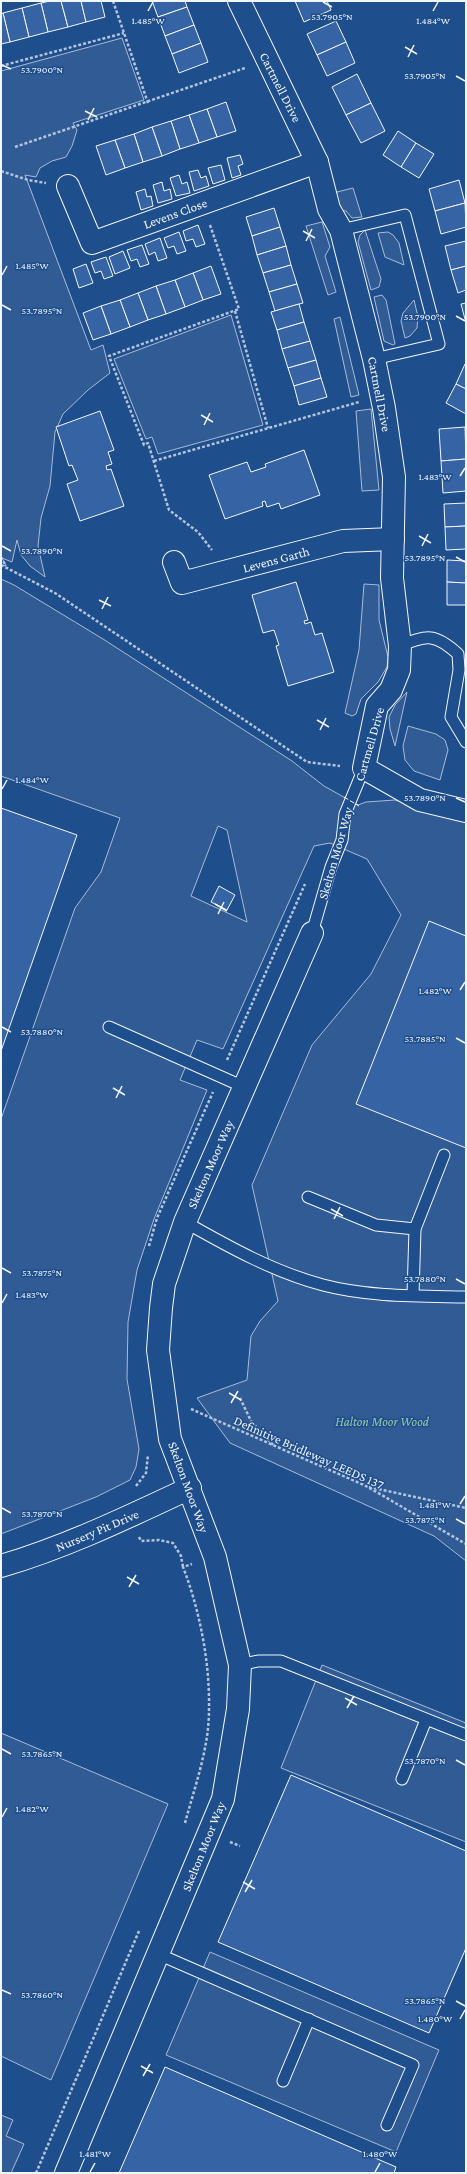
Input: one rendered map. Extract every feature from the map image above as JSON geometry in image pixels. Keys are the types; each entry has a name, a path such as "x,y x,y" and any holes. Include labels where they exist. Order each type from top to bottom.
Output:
{"street":[{"name":"Cartmell Drive","path":"239,1 266,60 292,108 317,162 329,209 341,230 382,396 394,477 392,578 400,646 399,670 391,690 377,706 364,768"},
{"name":"Levens Close","path":"68,186 92,243 317,162"},
{"name":"Levens Garth","path":"174,562 182,584 343,541 393,538"},
{"path":"364,768 420,800 466,811"},
{"name":"Skelton Moor Way","path":"66,2173 223,1799 238,1709 240,1665 215,1557 170,1438 158,1350 161,1308 164,1284 185,1222 312,933"},
{"name":"Nursery Pit Drive","path":"1,1566 39,1555 131,1516 190,1488"}],"lane":[{"path":"341,230 405,215 439,344 374,359"},
{"path":"400,646 420,637 434,638 446,643 458,654 459,670 451,717 463,728 466,742"},
{"name":"Cartmell Drive","path":"350,801 364,768"},
{"name":"Skelton Moor Way","path":"312,933 331,867 342,840 345,814 350,801"},
{"path":"109,1027 244,1087"},
{"path":"413,1295 415,1229 444,1155"},
{"path":"308,1197 376,1225 415,1229"},
{"path":"185,1222 267,1265 324,1285 370,1293 466,1297"},
{"path":"240,1665 258,1661 281,1661 466,1735"},
{"path":"402,1779 426,1720"},
{"path":"158,1954 413,2065 386,2125"},
{"path":"283,2082 309,2019"}],"path":[{"path":"113,1 148,103"},
{"path":"1,66 124,33"},
{"path":"15,147 148,103 266,60"},
{"path":"1,171 28,180 68,186"},
{"path":"202,204 239,309 109,356 144,445 148,443 169,510 198,532 228,571"},
{"path":"235,311 268,428"},
{"path":"154,461 382,396"},
{"path":"1,557 6,566"},
{"path":"1,565 6,566 55,593 307,762 364,768"},
{"name":"Definitive Bridleway LEEDS 137","path":"163,1395 223,1425 366,1486 466,1544"},
{"path":"240,1398 251,1421 276,1447"},
{"path":"366,1486 466,1508"},
{"path":"182,1829 202,1764 209,1711 206,1654 189,1582 183,1567 215,1557"},
{"path":"36,2173 142,1924"}],"shaded area":[{"path":"122,38 144,100 73,123 77,130 72,146 66,157 52,161 40,168 36,177 25,175 91,350 103,345 110,373 88,390 63,414 55,432 50,486 41,518 38,546 45,577 30,566 21,555 17,540 12,562 2,558 6,566 1,565 1,71"},
{"path":"353,188 362,217 352,218 346,211 337,210 334,205 337,192"},
{"path":"322,222 330,247 325,256 336,292 328,295 306,226"},
{"path":"365,230 381,279 379,287 371,290 358,242 360,235"},
{"path":"388,232 393,235 399,243 404,265 385,257 378,233"},
{"path":"382,295 386,300 395,344 393,345 384,341 374,297"},
{"path":"414,300 418,317 417,328 410,336 405,338 401,321 403,313"},
{"path":"231,315 263,425 158,454 152,437 146,439 114,359"},
{"path":"340,317 359,395 351,397 334,319"},
{"path":"371,409 379,490 362,491 356,411"},
{"path":"1,579 14,585 103,639 292,761 324,786 358,805 366,802 395,800 466,821 466,1561 434,1536 230,1443 197,1398 247,1380 251,1336 260,1321 278,1301 252,1185 312,1045 371,974 401,915 367,859 330,843 314,846 223,1049 197,1040 180,1080 207,1090 154,1219 137,1270 128,1322 127,1379 139,1449 136,1467 130,1480 96,1497 1,1534 1,1119 75,908 101,872 120,818 1,776","holes":["218,826 227,830 247,922 191,896"]},
{"path":"364,584 379,585 379,620 388,657 387,667 378,682 361,699 356,714 352,716 345,713 359,650"},
{"path":"407,692 395,746 390,729 389,717 395,705"},
{"path":"408,726 436,734 445,740 448,750 440,780 414,771 405,760 403,746"},
{"path":"322,1665 466,1723 466,1842 281,1768"},
{"path":"1,1733 168,1804 51,2080 1,2056"},
{"path":"210,1952 439,2050 396,2152 166,2055"},
{"path":"1,2115 13,2120 6,2136 24,2144 11,2173 1,2173"}],"building":[{"path":"61,1 68,27 48,32 41,3"},
{"path":"61,1 81,1 86,22 68,27"},
{"path":"81,1 101,1 105,17 86,22"},
{"path":"152,1 185,1 187,7 158,17"},
{"path":"295,1 327,1 331,10 304,22"},
{"path":"41,3 48,32 29,37 22,8"},
{"path":"187,7 194,25 165,36 158,17"},
{"path":"22,8 29,37 10,42 3,13"},
{"path":"3,13 10,42 1,44 1,14"},
{"path":"336,21 346,42 317,55 307,34"},
{"path":"194,25 201,43 172,54 165,36"},
{"path":"346,42 355,63 327,76 317,55"},
{"path":"201,43 208,62 179,73 172,54"},
{"path":"357,74 371,103 346,115 332,87"},
{"path":"226,102 236,131 217,137 207,109"},
{"path":"371,103 385,131 361,143 346,115"},
{"path":"207,109 217,137 199,143 189,115"},
{"path":"189,115 199,143 180,149 171,121"},
{"path":"171,121 180,149 162,156 152,127"},
{"path":"152,127 162,156 143,162 134,134"},
{"path":"398,131 416,143 401,167 383,155"},
{"path":"134,134 143,162 125,168 115,140"},
{"path":"115,140 125,168 106,175 96,146"},
{"path":"416,143 434,154 419,178 401,167"},
{"path":"240,155 243,164 238,166 241,175 232,178 227,158"},
{"path":"221,165 225,180 213,184 208,168"},
{"path":"198,170 201,178 206,176 209,186 194,191 189,172"},
{"path":"179,175 182,184 187,182 190,193 176,196 170,178"},
{"path":"459,180 465,203 435,211 429,189"},
{"path":"162,182 164,191 170,189 172,199 158,203 153,185"},
{"path":"145,189 147,197 151,196 153,206 141,210 136,192"},
{"path":"465,203 466,227 441,234 435,211"},
{"path":"274,208 280,227 252,236 246,217"},
{"path":"198,225 205,244 196,247 193,239 186,241 183,231"},
{"path":"280,227 286,246 257,255 252,236"},
{"path":"179,232 186,251 177,254 174,246 168,248 164,238"},
{"path":"160,238 167,258 158,261 155,252 149,255 145,244"},
{"path":"466,241 466,266 451,270 445,246"},
{"path":"142,245 149,264 140,267 137,259 131,261 127,250"},
{"path":"286,246 291,265 263,273 257,255"},
{"path":"123,251 130,268 115,274 109,257"},
{"path":"106,257 113,276 104,279 101,271 95,273 91,262"},
{"path":"86,264 93,283 79,288 73,269"},
{"path":"291,265 297,284 269,292 263,273"},
{"path":"211,266 221,294 203,300 193,273"},
{"path":"466,266 466,290 458,293 451,270"},
{"path":"193,273 203,300 185,307 175,280"},
{"path":"175,280 185,307 166,314 156,286"},
{"path":"297,284 303,303 275,311 269,292"},
{"path":"156,286 166,314 148,320 138,293"},
{"path":"138,293 148,320 130,327 120,300"},
{"path":"120,300 130,327 111,334 101,306"},
{"path":"466,303 466,323 461,304"},
{"path":"299,304 304,322 277,330 271,312"},
{"path":"101,306 111,334 93,340 83,313"},
{"path":"304,322 310,341 282,349 277,330"},
{"path":"310,341 316,360 288,368 282,349"},
{"path":"316,360 321,378 294,386 288,368"},
{"path":"465,364 466,365 466,389 456,384"},
{"path":"321,378 327,397 299,405 294,386"},
{"path":"456,384 466,389 466,414 446,403"},
{"path":"100,411 114,450 108,452 112,464 106,466 107,470 111,469 124,506 80,521 67,484 78,480 72,465 69,466 56,427"},
{"path":"465,427 466,459 441,461 439,429"},
{"path":"304,450 320,495 281,509 279,503 267,507 265,501 262,502 263,506 225,519 209,475 247,462 251,472 266,467 265,464"},
{"path":"466,459 466,491 443,493 441,461"},
{"path":"466,503 466,526 445,527 444,504"},
{"path":"466,526 466,549 446,550 445,527"},
{"path":"447,560 466,561 466,583 447,582"},
{"path":"296,582 308,620 304,621 305,624 311,622 315,635 322,633 334,672 288,686 276,646 279,645 274,630 263,633 252,595"},
{"path":"447,582 466,583 466,605 447,605"},
{"path":"1,808 77,835 1,1051"},
{"path":"219,886 235,895 227,910 211,902"},
{"path":"429,921 466,936 466,1148 356,1104"},
{"path":"291,1775 466,1851 466,1948 429,2033 218,1942"},
{"path":"165,2067 396,2167 394,2173 119,2173"}],"fence":[{"path":"344,797 359,806"}],"park label":[{"name":"Halton Moor Wood","path":"382,1421"}]}
